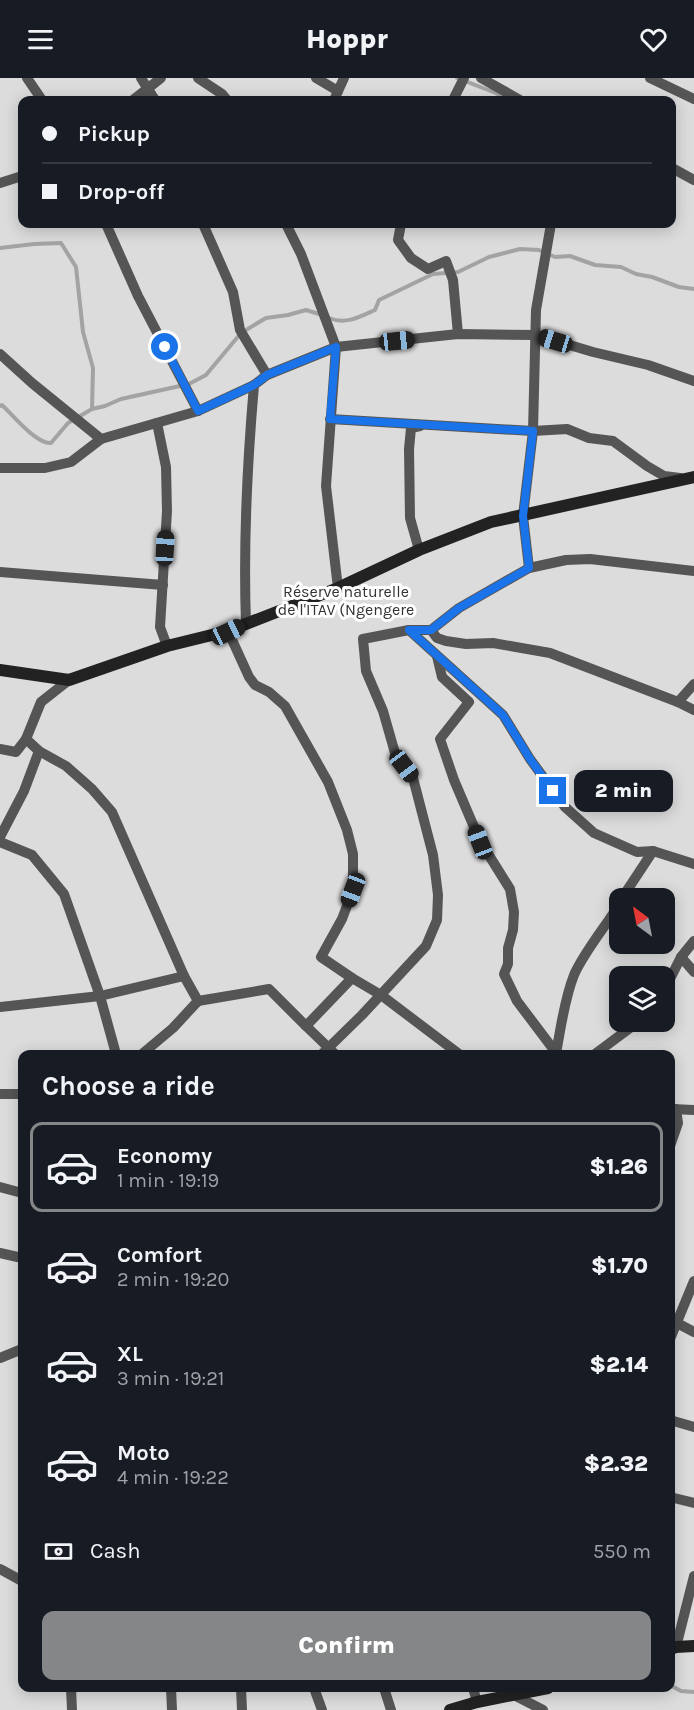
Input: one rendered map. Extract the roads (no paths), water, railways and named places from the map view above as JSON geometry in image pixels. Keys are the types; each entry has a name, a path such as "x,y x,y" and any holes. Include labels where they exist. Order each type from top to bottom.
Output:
{"street":[{"path":"141,78 152,96"},
{"path":"138,96 161,78"},
{"path":"198,78 224,96"},
{"path":"316,78 336,96 344,78"},
{"path":"455,96 464,78"},
{"path":"481,78 513,96"},
{"path":"650,78 693,96"},
{"path":"32,80 40,96"},
{"path":"676,170 694,180"},
{"path":"0,183 18,177"},
{"path":"108,228 138,296 198,411"},
{"path":"205,228 233,292 242,333 267,375"},
{"path":"288,228 322,306 336,347 326,486 339,588"},
{"path":"400,228 398,240 411,258 428,269 446,261 451,275 458,334"},
{"path":"529,568 523,516 533,431 536,310 550,229"},
{"path":"0,468 45,468 71,462 101,439 198,411 254,385 267,375 336,347 458,334 536,335 648,365 694,381"},
{"path":"0,354 101,439"},
{"path":"246,623 245,495 254,385"},
{"path":"330,419 533,431 567,429 589,438 613,441 664,476 676,479 692,477"},
{"path":"157,423 166,467 167,511 160,627 167,646"},
{"path":"419,550 410,518 409,449 411,428 426,424"},
{"path":"0,749 16,752 26,739 41,702 69,681 167,646 228,632 339,588 419,550 491,522 692,477"},
{"path":"332,1050 426,946 437,920 438,895 433,855 413,778 395,753 383,711 366,670 363,639 409,630 431,630 459,608 529,568 566,560 590,559 694,571"},
{"path":"0,572 163,585"},
{"path":"409,630 503,715 530,759 565,807 594,833 637,852 653,851 694,864"},
{"path":"431,630 437,638 446,641 466,644 492,643 550,653 694,710"},
{"path":"228,632 249,678 255,685 285,706 328,782 347,830 353,854 353,890 342,919 321,957 381,995 454,1050"},
{"path":"437,656 442,677 469,702 440,739 480,842 510,890 514,912 513,930 508,948 508,964 504,974 517,1001 553,1050"},
{"path":"0,670 69,681"},
{"path":"678,702 694,684"},
{"path":"26,739 39,751 66,766 92,789 112,813 184,976 198,1001"},
{"path":"0,837 24,791 39,751"},
{"path":"0,842 32,855 64,894 100,996 115,1050"},
{"path":"629,888 653,851"},
{"path":"557,1050 568,991 574,974 609,919"},
{"path":"675,969 694,941"},
{"path":"681,957 694,972"},
{"path":"0,1007 100,996 184,976"},
{"path":"306,1026 352,978"},
{"path":"147,1050 173,1028 198,1001 270,989 326,1050"},
{"path":"600,1050 625,1032"},
{"path":"0,1095 18,1094"},
{"path":"675,1109 694,1110"},
{"path":"675,1115 678,1123 675,1132"},
{"path":"0,1187 18,1192"},
{"path":"0,1253 18,1257"},
{"path":"675,1328 694,1281"},
{"path":"677,1323 694,1332"},
{"path":"0,1358 18,1351"},
{"path":"675,1421 694,1427"},
{"path":"675,1498 694,1503"},
{"path":"0,1570 18,1579"},
{"path":"675,1641 694,1576"},
{"path":"675,1648 694,1646"},
{"path":"71,1692 72,1710"},
{"path":"171,1692 172,1710"},
{"path":"241,1692 242,1710"},
{"path":"315,1692 322,1710"},
{"path":"385,1692 391,1710"},
{"path":"474,1692 477,1702"},
{"path":"450,1710 529,1692"},
{"path":"514,1695 543,1710"}],"waterway":[{"path":"457,78 501,96"},
{"path":"0,248 61,243 76,267 83,332 93,368 92,409"},
{"path":"329,318 341,321 358,317 375,310 379,300 433,274 458,272 489,257 520,249 539,250 555,257 570,256 595,265 621,267 679,287 694,289"},
{"path":"0,406 2,405 32,434 51,443 68,423 92,409 121,399 189,384 206,375 241,333 266,318 306,310 322,315"},
{"path":"675,1688 681,1691 694,1692"}],"park label":[{"name":"Réserve naturelle de l'ITAV (Ngengere","path":"346,600"}]}
